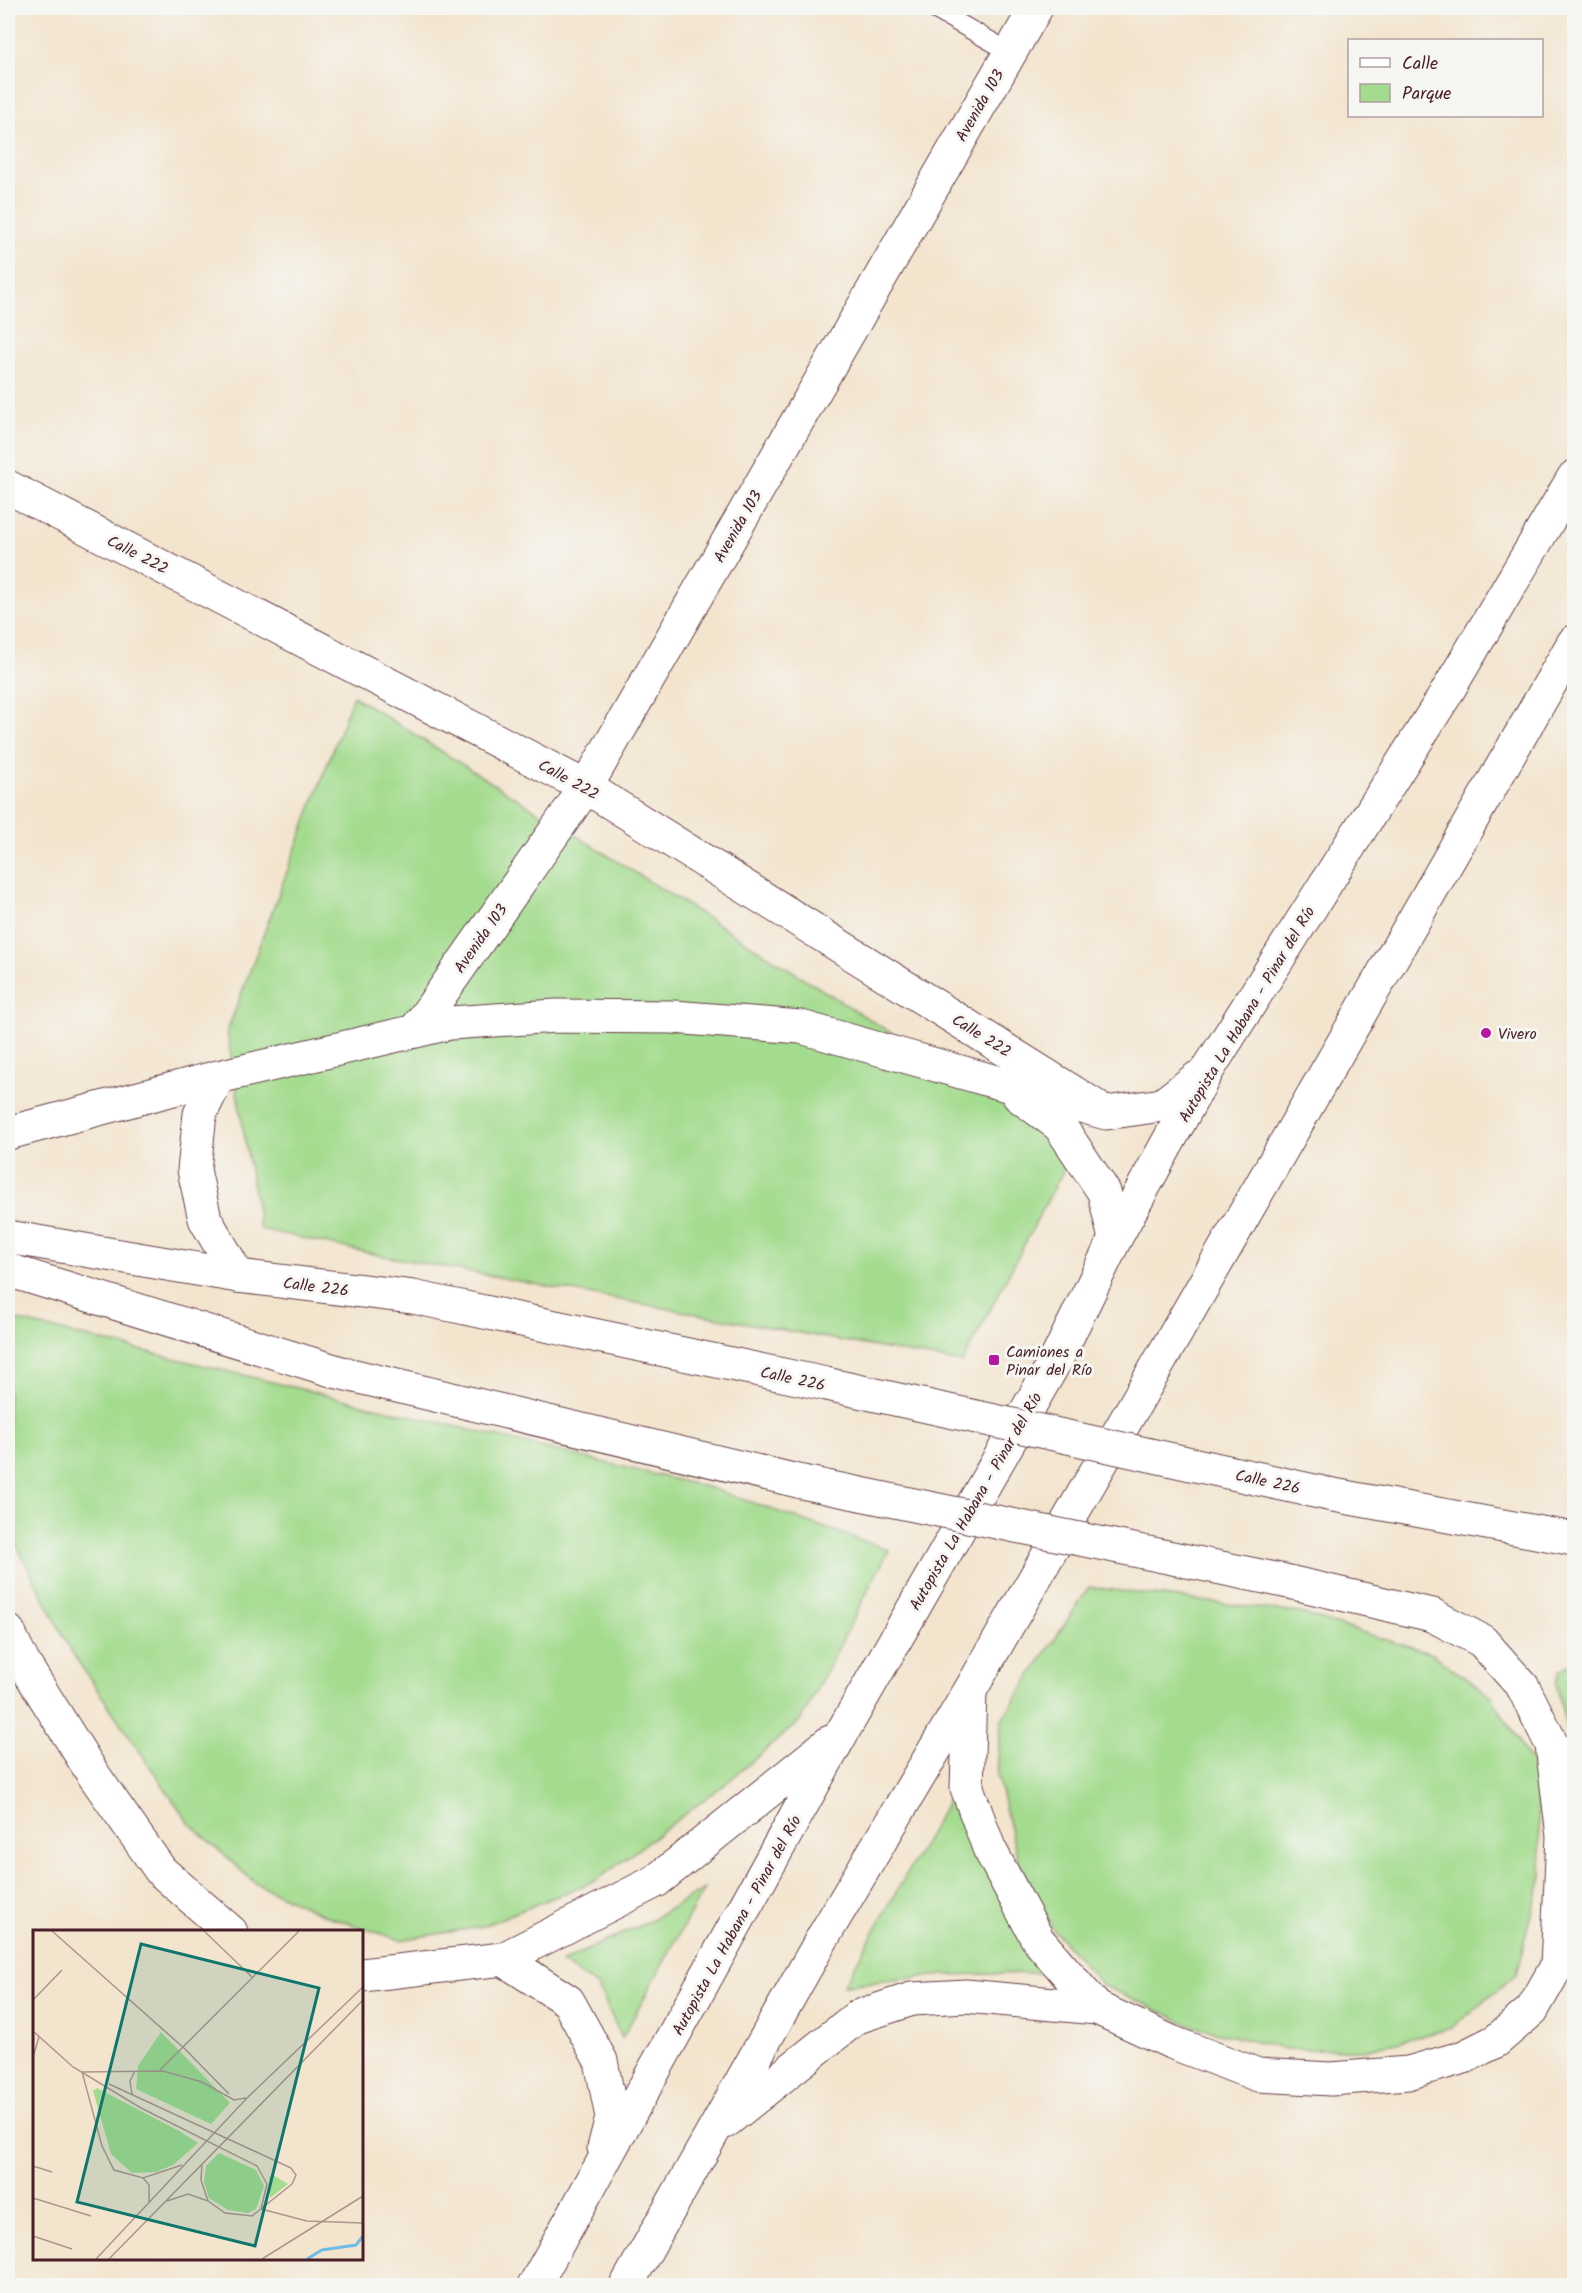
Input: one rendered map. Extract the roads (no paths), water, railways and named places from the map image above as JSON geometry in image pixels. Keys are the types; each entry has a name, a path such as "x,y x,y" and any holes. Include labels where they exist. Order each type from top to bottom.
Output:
{"main road":[{"name":"Avenida 103","path":"415,1031 586,787 1036,8"},
{"name":"Autopista La Habana - Pinar del Río","path":"534,2286 843,1731 1057,1358 1115,1239 1207,1071 1444,697 1575,477"},
{"name":"Calle 222","path":"8,487 586,787 1106,1113"},
{"path":"626,2286 823,1937 970,1689 1575,642"},
{"path":"8,1133 218,1077 450,1023 556,1016 673,1017 801,1027 1106,1113 1162,1105 1207,1071"},
{"path":"218,1077 200,1114 194,1170 205,1219 238,1276"},
{"path":"1003,1084 1060,1126 1104,1192 1115,1239"},
{"name":"Calle 226","path":"8,1237 238,1276 413,1297 826,1384 1328,1494 1575,1539"},
{"path":"8,1270 339,1372 802,1482 1289,1582 1432,1616 1482,1641 1523,1687 1552,1745 1563,1836 1569,1960 1532,2010 1496,2041 1464,2057 1408,2073 1331,2079 1258,2075 1171,2042 1097,2008 966,1996 912,1999 857,2017 712,2132"},
{"path":"8,1631 23,1662 93,1774 161,1871 229,1930"},
{"path":"970,1689 967,1788 989,1848 1038,1940 1097,2008"},
{"path":"363,1975 503,1959 656,1881 843,1731"},
{"path":"503,1959 568,2001 601,2061 612,2117 597,2176"}],"lane":[{"path":"932,8 1010,52"}],"place":[{"name":"Vivero","path":"1486,1033"},
{"name":"Camiones a Pinar del Río","path":"994,1360"}]}
